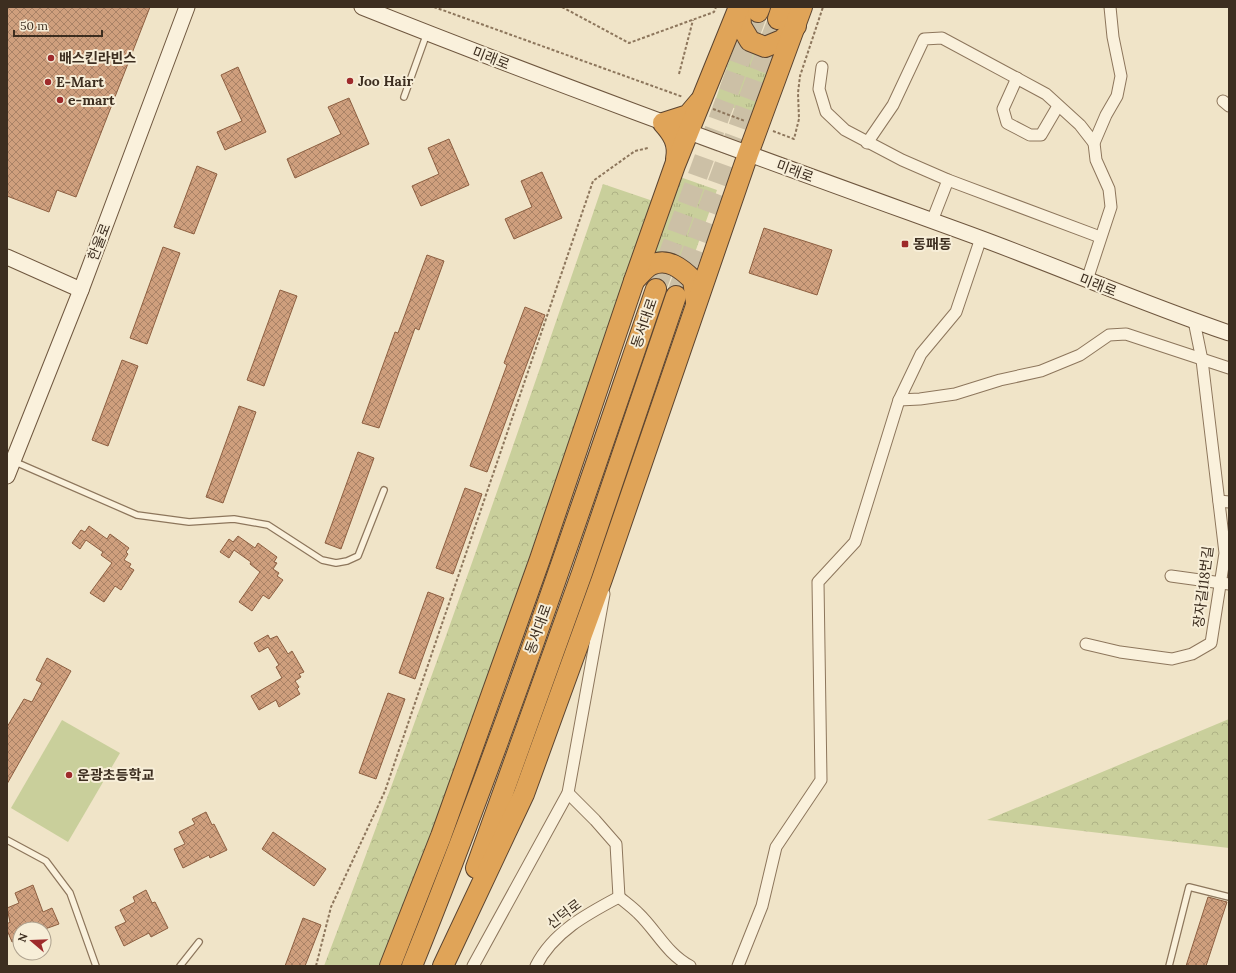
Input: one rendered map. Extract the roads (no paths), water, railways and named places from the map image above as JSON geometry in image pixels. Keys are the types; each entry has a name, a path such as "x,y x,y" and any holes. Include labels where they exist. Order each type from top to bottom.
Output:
{"highway":[{"path":"443,966 524,794 614,544 748,154 785,17 802,7"},
{"path":"749,8 742,26 750,41 765,47 782,40 785,17"},
{"path":"390,966 441,836 538,566 634,281 688,132 698,100 749,8"},
{"path":"675,165 678,152 677,142 672,133 663,123 688,115 696,107 698,100"},
{"path":"634,281 650,265 665,262 679,267 693,280 696,304"},
{"name":"동서대로","path":"412,966 461,844 560,568 656,289"},
{"name":"동서대로","path":"437,966 482,852 582,574 676,296"}],"main road":[{"name":"한울로","path":"7,476 81,290 187,7"},
{"name":"미래로","path":"362,7 663,123 981,238 1122,294 1229,333"},
{"path":"7,257 81,290"}],"street":[{"path":"1086,280 1110,207 1109,189 1096,160 1094,143 1106,115 1117,96 1121,76 1113,37 1110,7"},
{"path":"867,143 893,106 924,39 942,38 1046,94 1080,125 1094,143"},
{"path":"822,67 819,89 826,112 845,130 867,143 948,180 1100,237"},
{"path":"1017,78 1003,109 1007,123 1030,136 1041,135 1058,106"},
{"path":"932,221 948,180"},
{"path":"738,966 762,906 776,847 821,780 818,582 855,542 899,400 921,354 956,312 981,238"},
{"name":"장자길118번길","path":"1086,644 1120,652 1172,659 1192,654 1211,643 1225,583 1224,502 1202,360 1194,321"},
{"path":"899,400 920,399 955,394 1000,380 1041,372 1080,355 1109,335 1126,334 1229,368"},
{"path":"473,966 568,793 614,544"},
{"path":"1172,576 1225,583"},
{"path":"568,793 616,844 619,897 639,913 660,941 682,962 690,966"},
{"name":"신덕로","path":"536,966 555,938 591,912 619,897"}],"lane":[{"path":"404,97 427,33"},
{"path":"13,461 137,515 189,522 234,519 268,525 322,560 336,563 347,561 358,556 384,490"},
{"path":"7,840 46,862 70,892 96,966"},
{"path":"1169,966 1189,887 1229,897"},
{"path":"180,966 198,942"}],"tunnel":[{"path":"656,289 758,12"},
{"path":"676,296 778,19"}],"place":[{"name":"배스킨라빈스","path":"51,58"},
{"name":"Joo Hair","path":"350,81"},
{"name":"E-Mart","path":"48,82"},
{"name":"e-mart","path":"60,100"},
{"name":"동패동","path":"905,244"},
{"name":"운광초등학교","path":"69,775"}]}
